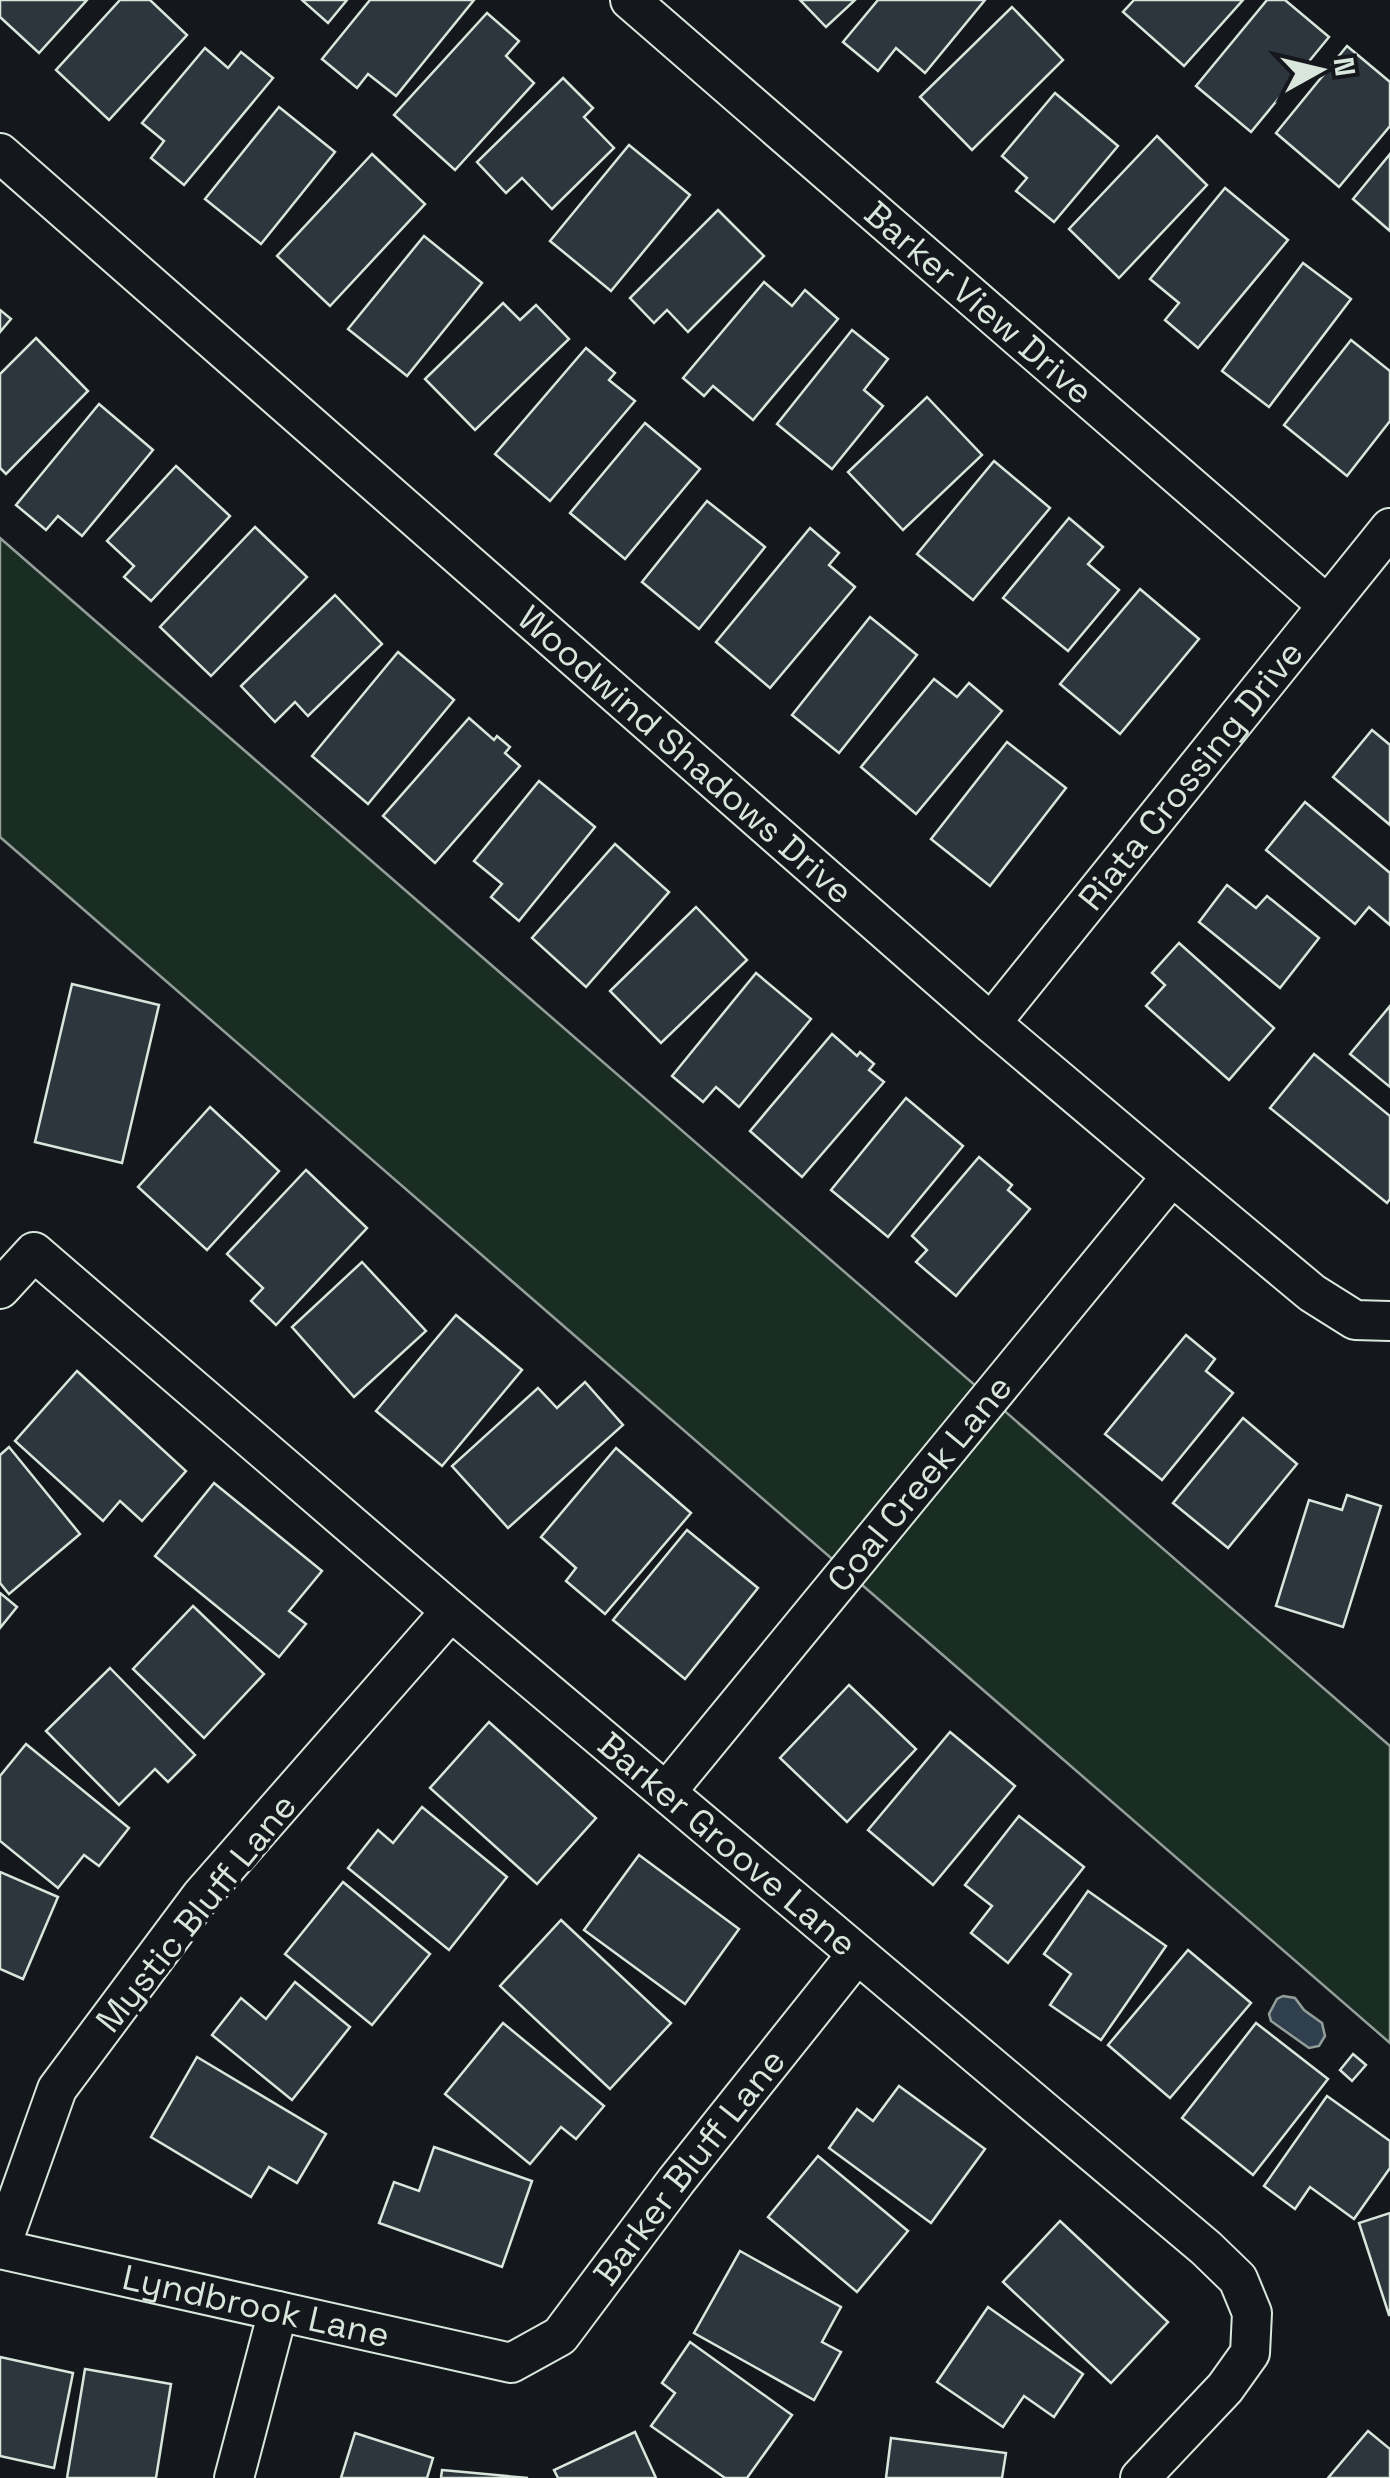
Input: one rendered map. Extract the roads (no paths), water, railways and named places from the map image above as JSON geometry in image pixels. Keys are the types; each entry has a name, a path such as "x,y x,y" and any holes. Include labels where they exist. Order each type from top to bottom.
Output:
{"street":[{"name":"Barker View Drive","path":"630,0 1327,604"},
{"name":"Woodwind Shadows Drive","path":"0,154 991,1023 1172,1176 1312,1293 1355,1320 1390,1321"},
{"name":"Riata Crossing Drive","path":"991,1023 1390,528"},
{"name":"Coal Creek Lane","path":"667,1791 1172,1176"},
{"name":"Barker Groove Lane","path":"0,1290 34,1252 450,1611 667,1791 1238,2279 1252,2314 1250,2353 1225,2388 1140,2478"},
{"name":"Mystic Bluff Lane","path":"0,2249 57,2089 202,1896 450,1611"},
{"name":"Barker Bluff Lane","path":"511,2363 560,2336 676,2181 858,1954"},
{"name":"Lyndbrook Lane","path":"0,2249 511,2363"},
{"path":"234,2478 278,2311"}],"water":[{"path":"1283,1996 1295,1998 1322,2023 1325,2036 1319,2046 1309,2048 1271,2021 1269,2014"}]}
